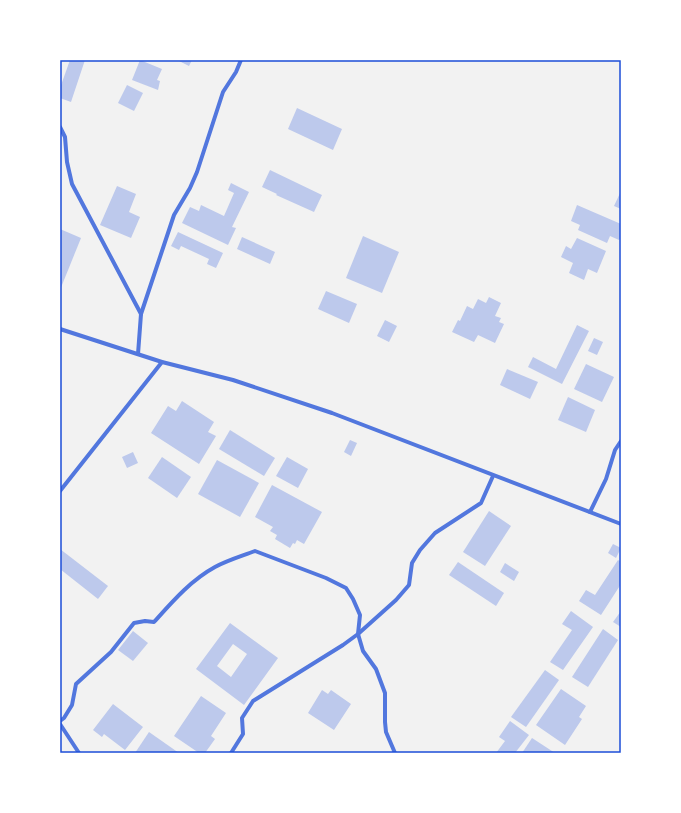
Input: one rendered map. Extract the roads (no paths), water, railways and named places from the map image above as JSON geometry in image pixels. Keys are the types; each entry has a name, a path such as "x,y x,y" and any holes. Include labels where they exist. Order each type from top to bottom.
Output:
{"street":[{"path":"138,354 141,314 174,215 190,188 223,92 236,72 241,60"},
{"path":"60,128 65,137 67,162 72,184 141,314"},
{"path":"60,329 162,362 233,380 332,413 621,524"},
{"path":"60,491 162,362"},
{"path":"590,512 606,479 615,450 621,441"},
{"path":"231,753 243,734 242,718 253,701 343,645 358,634 396,600 409,585 412,563 420,550 435,533 481,503 493,476"},
{"path":"60,721 64,718 72,705 76,684 111,652 134,623 145,621 154,622 195,580 215,566 255,550 326,578 346,588 360,615 358,634 362,650 376,668 385,692 386,732 395,753"},
{"path":"60,724 79,753"}]}
